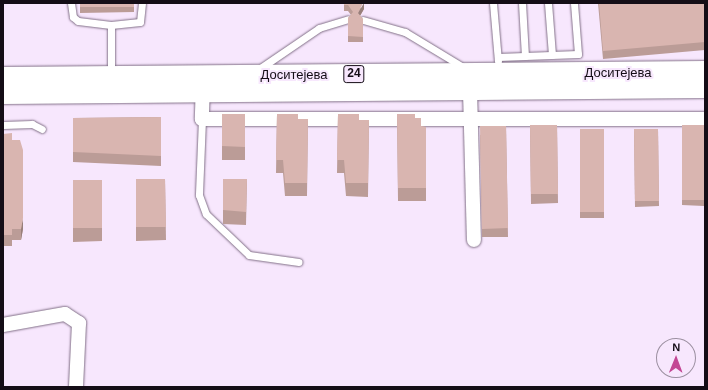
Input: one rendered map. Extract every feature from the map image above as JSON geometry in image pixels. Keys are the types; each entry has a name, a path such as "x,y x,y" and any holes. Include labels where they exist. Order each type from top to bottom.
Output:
{"main road":[{"name":"Доситејева","path":"3,93 203,84 472,82 499,73 705,71"},
{"name":"Доситејева","path":"499,73 705,87"},
{"name":"Доситејева","path":"3,77 111,76 203,84 249,75 472,82"}],"street":[{"path":"472,82 471,120 474,240"},
{"path":"203,84 202,119 705,119"},
{"path":"3,325 59,314 79,323 76,387"}],"lane":[{"path":"71,3 73,17 78,21 111,25 140,22 142,3"},
{"path":"493,3 499,73 525,56 578,54 574,3"},
{"path":"522,3 525,56"},
{"path":"548,3 552,55"},
{"path":"249,75 319,28 348,19"},
{"path":"363,20 406,32 472,82"},
{"path":"111,25 111,76"},
{"path":"202,119 199,195 206,214 249,255 299,262"},
{"path":"3,125 32,124 42,129"}],"building":[{"path":"80,3 134,3 134,7 80,7"},
{"path":"344,3 363,3 358,13 363,19 363,37 348,36 348,18 353,12 348,5 344,5"},
{"path":"599,3 705,3 705,42 603,51"},
{"path":"222,114 245,114 245,147 222,146"},
{"path":"277,114 298,114 298,119 308,119 307,183 285,183 283,160 276,160"},
{"path":"338,114 359,114 359,120 369,120 368,183 346,183 344,160 337,160"},
{"path":"397,114 415,114 415,118 421,118 421,126 426,127 426,188 398,188"},
{"path":"161,117 161,156 73,152 73,118"},
{"path":"530,125 557,125 558,194 531,194"},
{"path":"682,125 704,125 704,200 682,200"},
{"path":"480,126 506,126 508,228 482,229"},
{"path":"580,129 604,129 604,212 580,212"},
{"path":"634,129 658,129 659,201 635,201"},
{"path":"12,133 12,140 20,140 23,150 23,218 21,229 12,229 12,235 3,235 3,134"},
{"path":"136,179 165,179 166,227 136,227"},
{"path":"223,179 247,179 246,212 223,210"},
{"path":"73,180 102,180 102,228 73,228"}]}
